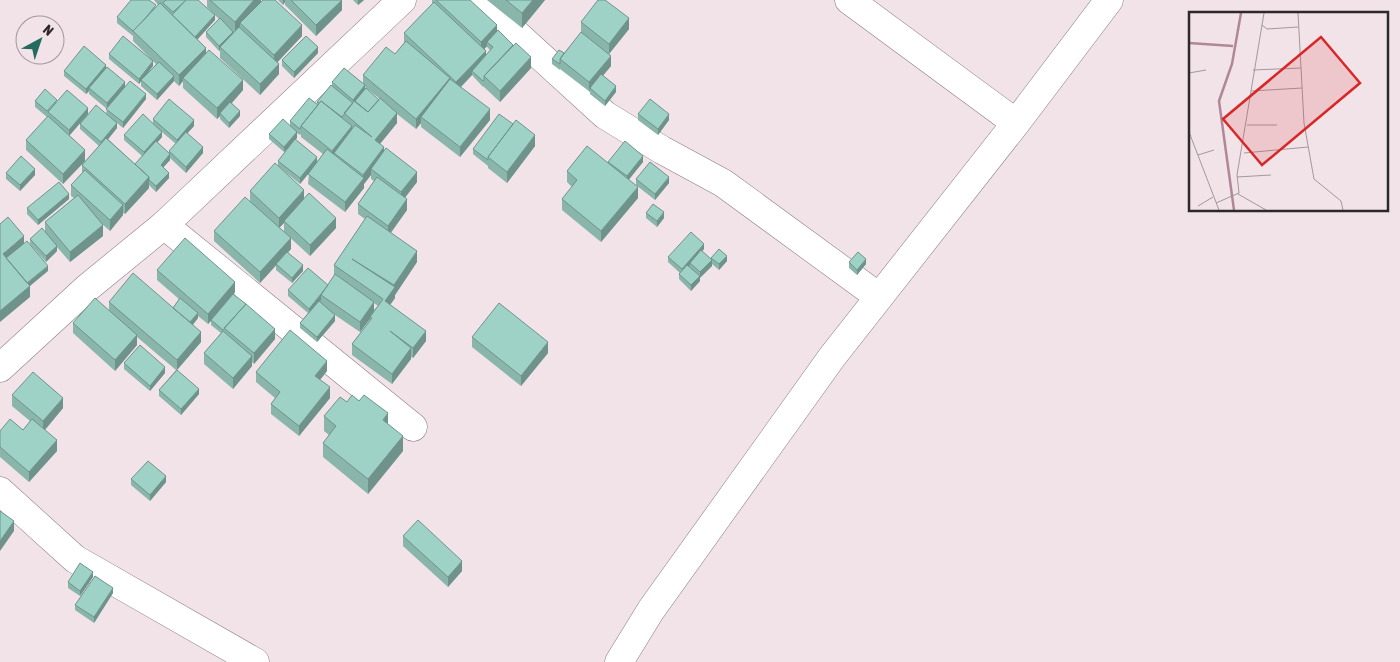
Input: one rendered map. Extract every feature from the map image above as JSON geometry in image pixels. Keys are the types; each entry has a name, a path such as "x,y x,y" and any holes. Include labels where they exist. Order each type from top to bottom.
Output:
{"street":[{"path":"0,368 87,288 164,225 402,0"},
{"path":"479,0 605,115 662,150 723,183 879,297"},
{"path":"849,0 1016,123"},
{"path":"619,662 651,610 826,365 1016,123 1109,0"},
{"path":"164,225 413,427"},
{"path":"0,491 75,559 255,662"}],"building":[{"path":"131,0 149,0 156,5 133,31 117,17"},
{"path":"166,0 186,0 173,12 163,3"},
{"path":"186,0 198,0 215,15 195,37 172,15"},
{"path":"210,0 254,0 235,22"},
{"path":"263,0 275,0 302,25 274,55 240,23"},
{"path":"291,0 342,0 316,25"},
{"path":"436,0 470,0 497,25 481,42"},
{"path":"506,0 533,0 522,13"},
{"path":"598,0 605,0 629,18 609,44 581,22"},
{"path":"434,2 486,51 456,82 404,33"},
{"path":"160,3 206,48 179,75 133,31"},
{"path":"220,18 233,32 219,46 206,32"},
{"path":"239,27 279,64 260,84 220,47"},
{"path":"498,30 513,45 484,76 483,81 472,71 493,47 487,42"},
{"path":"581,32 611,56 589,82 560,59"},
{"path":"123,36 153,61 139,79 109,54"},
{"path":"306,36 318,47 294,72 282,60"},
{"path":"406,41 450,78 416,119 363,75 386,47 395,54"},
{"path":"516,43 531,57 500,91 484,76"},
{"path":"84,46 106,65 86,89 64,71"},
{"path":"209,50 243,80 217,108 183,78"},
{"path":"559,50 564,53 560,59 560,64 552,59"},
{"path":"159,62 174,76 157,94 141,80"},
{"path":"107,67 125,82 107,103 89,88"},
{"path":"344,68 365,85 353,100 332,82"},
{"path":"601,74 616,86 605,101 590,88"},
{"path":"450,79 490,109 460,147 421,117"},
{"path":"130,81 146,94 123,122 106,109"},
{"path":"331,85 353,103 342,117 321,101 317,102"},
{"path":"366,88 379,100 368,112 355,101"},
{"path":"45,89 57,100 47,111 35,101"},
{"path":"67,90 88,108 69,130 48,112"},
{"path":"309,98 318,105 300,129 290,121"},
{"path":"380,98 397,113 375,140 384,147 363,175 334,153 355,125 372,137 344,113 354,101 368,112"},
{"path":"169,99 194,120 177,140 153,119"},
{"path":"650,99 669,114 658,129 638,114"},
{"path":"321,101 352,126 332,151 301,126"},
{"path":"230,102 240,111 229,123 220,113"},
{"path":"96,105 117,123 101,142 80,124"},
{"path":"143,114 162,132 144,152 124,135"},
{"path":"499,114 513,124 488,157 488,160 473,149"},
{"path":"48,116 85,150 63,174 26,140"},
{"path":"283,119 297,132 284,147 269,134"},
{"path":"516,120 535,135 507,172 488,157"},
{"path":"186,132 203,147 186,167 169,151"},
{"path":"106,138 149,177 125,204 82,165"},
{"path":"295,139 317,157 300,178 278,161"},
{"path":"156,141 170,154 161,165 169,173 156,186 135,164"},
{"path":"625,141 643,156 627,176 608,162"},
{"path":"587,146 638,187 601,231 562,199 577,180 567,171"},
{"path":"386,148 417,172 401,192 371,169"},
{"path":"327,149 364,178 345,202 308,174"},
{"path":"21,156 35,169 20,185 6,173"},
{"path":"650,162 669,177 655,194 636,179"},
{"path":"275,163 304,190 279,218 250,191"},
{"path":"85,170 123,205 110,220 71,185"},
{"path":"377,177 407,199 388,226 358,204"},
{"path":"59,182 69,194 38,220 27,208"},
{"path":"309,193 336,218 310,245 284,221"},
{"path":"78,195 103,225 70,252 45,222"},
{"path":"245,197 291,238 260,272 214,231"},
{"path":"653,204 664,212 657,221 646,213"},
{"path":"367,216 417,251 394,285 352,259 395,287 385,301 426,331 413,348 390,331 411,348 392,374 352,344 372,318 370,317 383,299 334,265"},
{"path":"8,217 24,236 3,254 30,286 0,311 0,224"},
{"path":"42,228 57,246 46,256 30,239"},
{"path":"691,232 704,244 682,269 668,257"},
{"path":"185,238 235,282 208,314 157,270"},
{"path":"27,241 48,266 27,283 6,258"},
{"path":"719,249 727,256 719,264 711,258"},
{"path":"701,250 712,260 700,272 690,263"},
{"path":"287,252 303,265 292,278 276,264"},
{"path":"858,252 866,259 857,270 849,262"},
{"path":"687,265 700,276 691,285 679,274"},
{"path":"308,268 328,285 309,309 288,290"},
{"path":"133,273 201,332 177,360 109,302"},
{"path":"335,274 374,302 360,322 321,295"},
{"path":"233,294 246,304 223,330 211,320"},
{"path":"95,298 137,335 115,360 73,323"},
{"path":"180,298 198,313 190,322 173,308"},
{"path":"319,301 335,315 317,337 300,323"},
{"path":"499,303 548,342 521,376 472,337"},
{"path":"246,304 275,329 254,353 224,328"},
{"path":"290,330 327,361 315,376 330,387 299,426 271,404 280,392 256,372"},
{"path":"223,331 252,356 233,378 204,353"},
{"path":"140,345 165,367 150,386 124,363"},
{"path":"177,370 199,389 181,409 159,390"},
{"path":"33,372 63,398 43,421 12,395"},
{"path":"352,395 359,401 364,395 388,413 383,420 403,436 368,479 323,443 336,426 324,416 340,397 347,402"},
{"path":"10,419 23,430 32,419 57,440 29,472 0,447 0,431"},
{"path":"148,461 166,476 150,495 131,479"},
{"path":"0,511 14,521 0,541"},
{"path":"418,520 462,561 448,577 403,536"},
{"path":"80,563 93,572 80,591 68,582"},
{"path":"95,576 113,588 94,617 75,605"}]}
